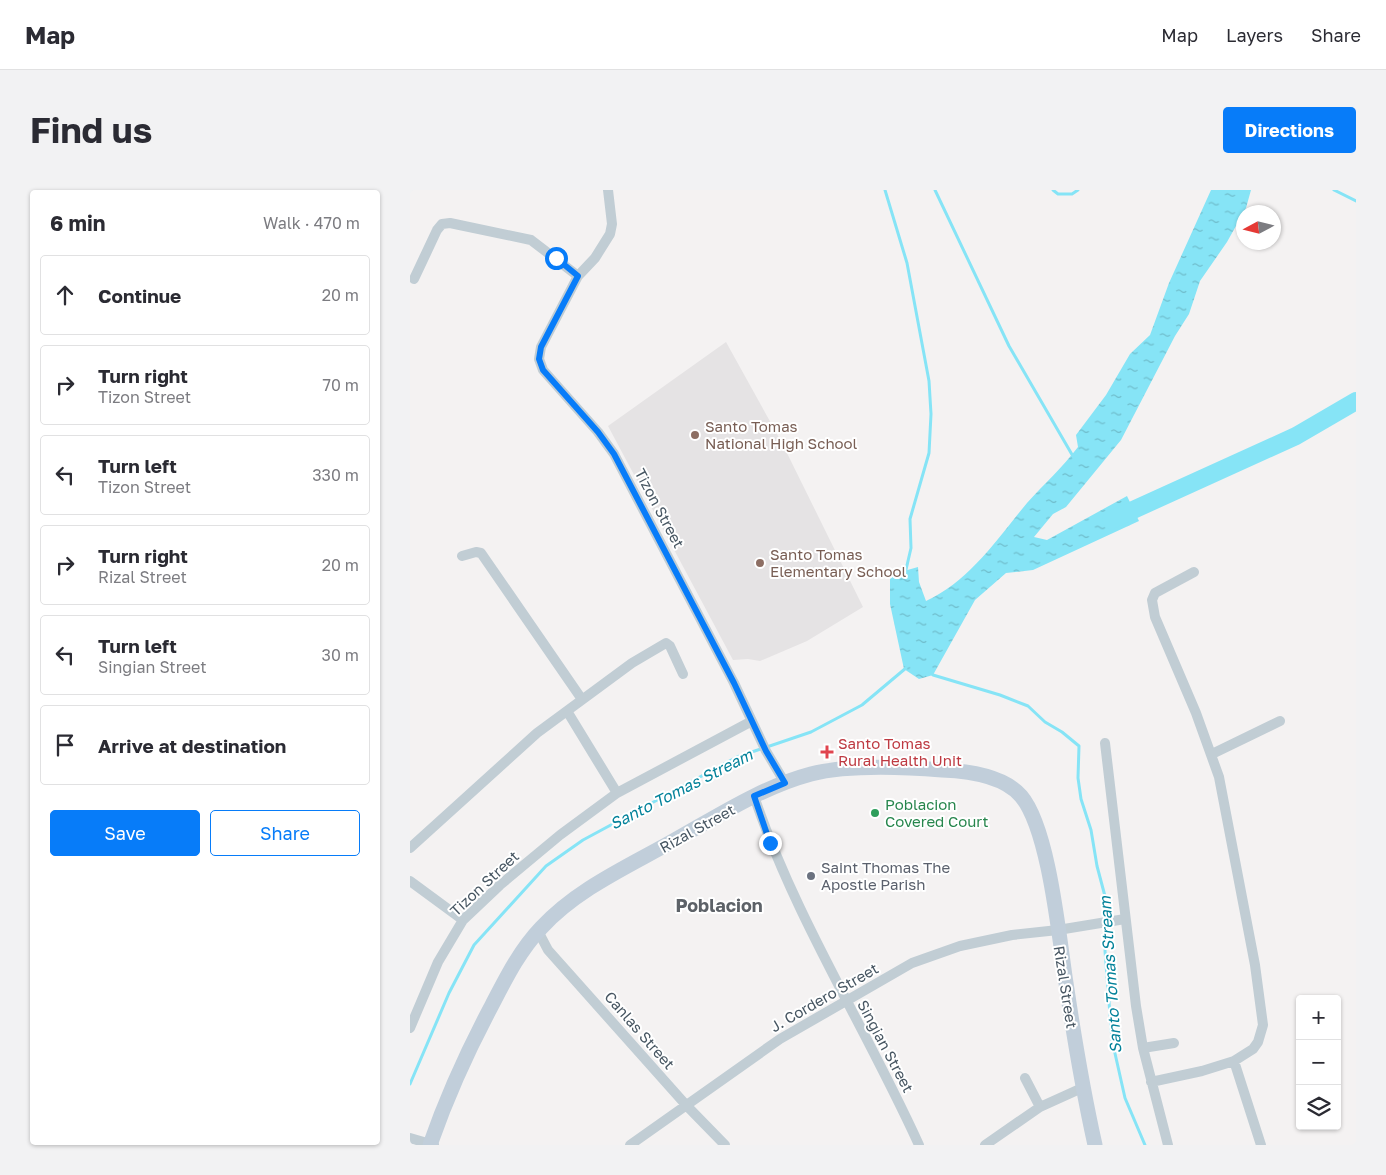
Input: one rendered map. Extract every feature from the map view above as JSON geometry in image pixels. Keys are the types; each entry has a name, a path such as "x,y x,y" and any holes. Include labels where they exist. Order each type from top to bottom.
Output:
{"street":[{"name":"Tizon Street","path":"608,190 612,224 610,234 595,258 578,276 541,347 539,359 543,370 598,432 614,454 734,683 766,751 785,783"},
{"path":"414,279 437,230 442,224 450,223 531,240 578,276"},
{"path":"462,556 476,552 481,553 581,698"},
{"path":"1151,1082 1202,1071 1234,1061 1253,1049 1258,1042 1263,1026 1262,1007 1234,851 1212,754 1155,617 1152,600 1155,593 1194,572"},
{"path":"410,848 505,760 581,698 662,644 670,646 683,674"},
{"path":"567,710 617,794"},
{"name":"Tizon Street","path":"410,1028 438,962 463,920 500,886 560,836 617,794 752,721"},
{"path":"1212,754 1280,721"},
{"path":"1105,744 1125,919 1143,1048 1168,1145"},
{"name":"Rizal Street","path":"432,1144 467,1052 511,969 538,931 560,908 584,892 754,796 785,783 812,774 833,770 904,768 971,772 999,782 1019,794 1028,808 1037,826 1047,869 1082,1088 1096,1145"},
{"name":"Singian Street","path":"754,796 770,843 845,1000 889,1079 919,1145"},
{"path":"410,881 463,920"},
{"name":"J. Cordero Street","path":"630,1145 780,1039 912,963 960,946 1012,935 1125,919"},
{"name":"Canlas Street","path":"538,931 548,950 686,1105 725,1145"},
{"path":"1143,1048 1174,1043"},
{"path":"1234,1061 1261,1145"},
{"path":"1025,1078 1040,1107"},
{"path":"985,1145 1040,1107 1082,1088"},
{"path":"410,1138 432,1144"}],"shaded area":[{"name":"Santo Tomas Elementary School","path":"726,342 782,443 863,607 807,641 760,661 748,659 733,660 608,426"}],"water":[{"path":"1211,190 1251,190 1247,205 1236,205 1236,226 1200,281 1189,314 1175,336 1121,440 1066,507 1053,514 1034,537 1047,540 1127,496 1139,521 1033,570 1006,573 975,600 933,675 919,679 904,669 890,604 890,575 918,567 919,582 926,601 956,583 982,558 1027,503 1078,447 1076,435 1106,395 1130,354 1150,335 1169,283"}],"waterway":[{"path":"885,190 907,263 929,381 931,414 929,453 910,519 911,548 905,574"},
{"path":"935,190 1009,346 1074,458"},
{"path":"1053,190 1058,194 1072,194 1078,190"},
{"path":"1334,190 1356,201"},
{"path":"1111,520 1296,436 1356,401"},
{"name":"Santo Tomas Stream","path":"410,1084 449,993 474,945 546,866 583,840 737,757 811,732 862,705 906,668"},
{"name":"Santo Tomas Stream","path":"930,672 933,675 1000,695 1028,706 1045,722 1062,732 1079,746 1078,778 1081,799 1091,830 1097,866 1106,900 1107,927 1105,951 1112,1040 1125,1098 1145,1145"}],"place":[{"name":"Santo Tomas National High School","path":"695,435"},
{"name":"Santo Tomas Elementary School","path":"760,563"},
{"name":"Santo Tomas Rural Health Unit","path":"827,752"},
{"name":"Poblacion Covered Court","path":"875,813"},
{"name":"Saint Thomas The Apostle Parish","path":"811,876"}],"district":[{"name":"Poblacion","path":"719,905"}],"route":[{"path":"556,258 578,276 541,347 539,359 543,370 598,432 614,454 731,677 766,751 785,783 754,796 770,843"}]}
